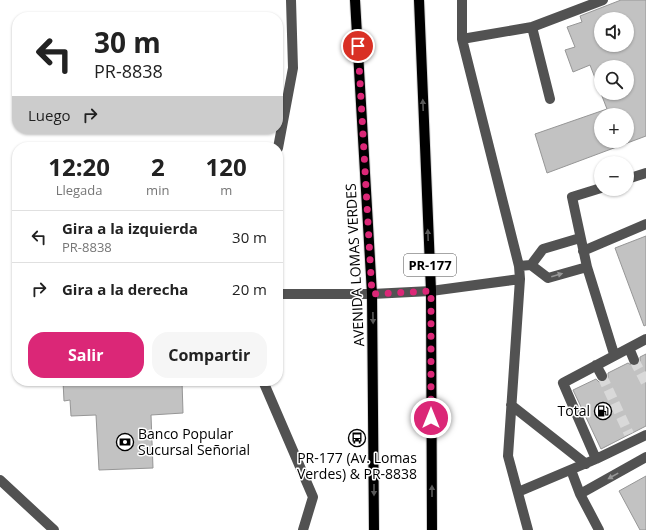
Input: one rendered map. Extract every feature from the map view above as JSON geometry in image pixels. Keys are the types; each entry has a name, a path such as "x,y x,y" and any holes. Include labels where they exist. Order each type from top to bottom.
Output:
{"main road":[{"name":"AVENIDA LOMAS VERDES","path":"355,0 372,294 374,530"},
{"name":"PR-177","path":"419,0 431,291 432,530"}],"street":[{"path":"283,121 293,68 291,0"},
{"path":"462,0 462,39 519,266 520,279 508,456 528,530"},
{"path":"462,39 532,27 603,0"},
{"path":"532,27 550,99"},
{"path":"634,177 646,173"},
{"path":"594,190 572,197 587,266 614,354"},
{"path":"583,251 646,224"},
{"path":"531,265 543,249 580,238"},
{"path":"519,266 531,265 548,278 587,266"},
{"path":"283,294 372,294 431,291 520,279"},
{"path":"596,459 563,383 614,354 646,339"},
{"path":"629,348 634,360"},
{"path":"596,365 602,376"},
{"path":"266,386 312,498 303,530"},
{"path":"511,405 586,464"},
{"path":"518,492 586,464 631,438 646,435"},
{"path":"580,494 646,458"},
{"path":"571,470 580,494 599,530"},
{"path":"0,480 54,530"}],"building":[{"path":"621,0 646,0 646,136 634,140 634,108 607,108 604,100 634,100 634,60 594,60 594,75 590,65 573,72 565,50 575,47 567,27 582,22 580,16"},
{"path":"594,114 594,148 614,148 547,173 535,134"},
{"path":"646,236 646,325 644,326 615,248"},
{"path":"646,354 646,426 601,449 573,390 596,379 599,382 605,382 608,379 608,373 628,363 633,366 637,366 640,361 640,357"},
{"name":"Banco Popular Sucursal Señorial","path":"63,386 182,386 183,413 151,415 153,468 99,470 96,415 71,416 70,400 64,401"},
{"path":"646,476 646,530 640,530 619,491"}],"tunnel":[{"path":"634,360 646,383"},
{"path":"602,376 629,434"}],"place":[{"name":"Total","path":"603,411"},
{"name":"PR-177 (Av. Lomas Verdes) & PR-8838","path":"357,438"},
{"name":"Banco Popular Sucursal Señorial","path":"125,442"}],"route":[{"path":"358,46 372,294 431,291 431,418"}]}
